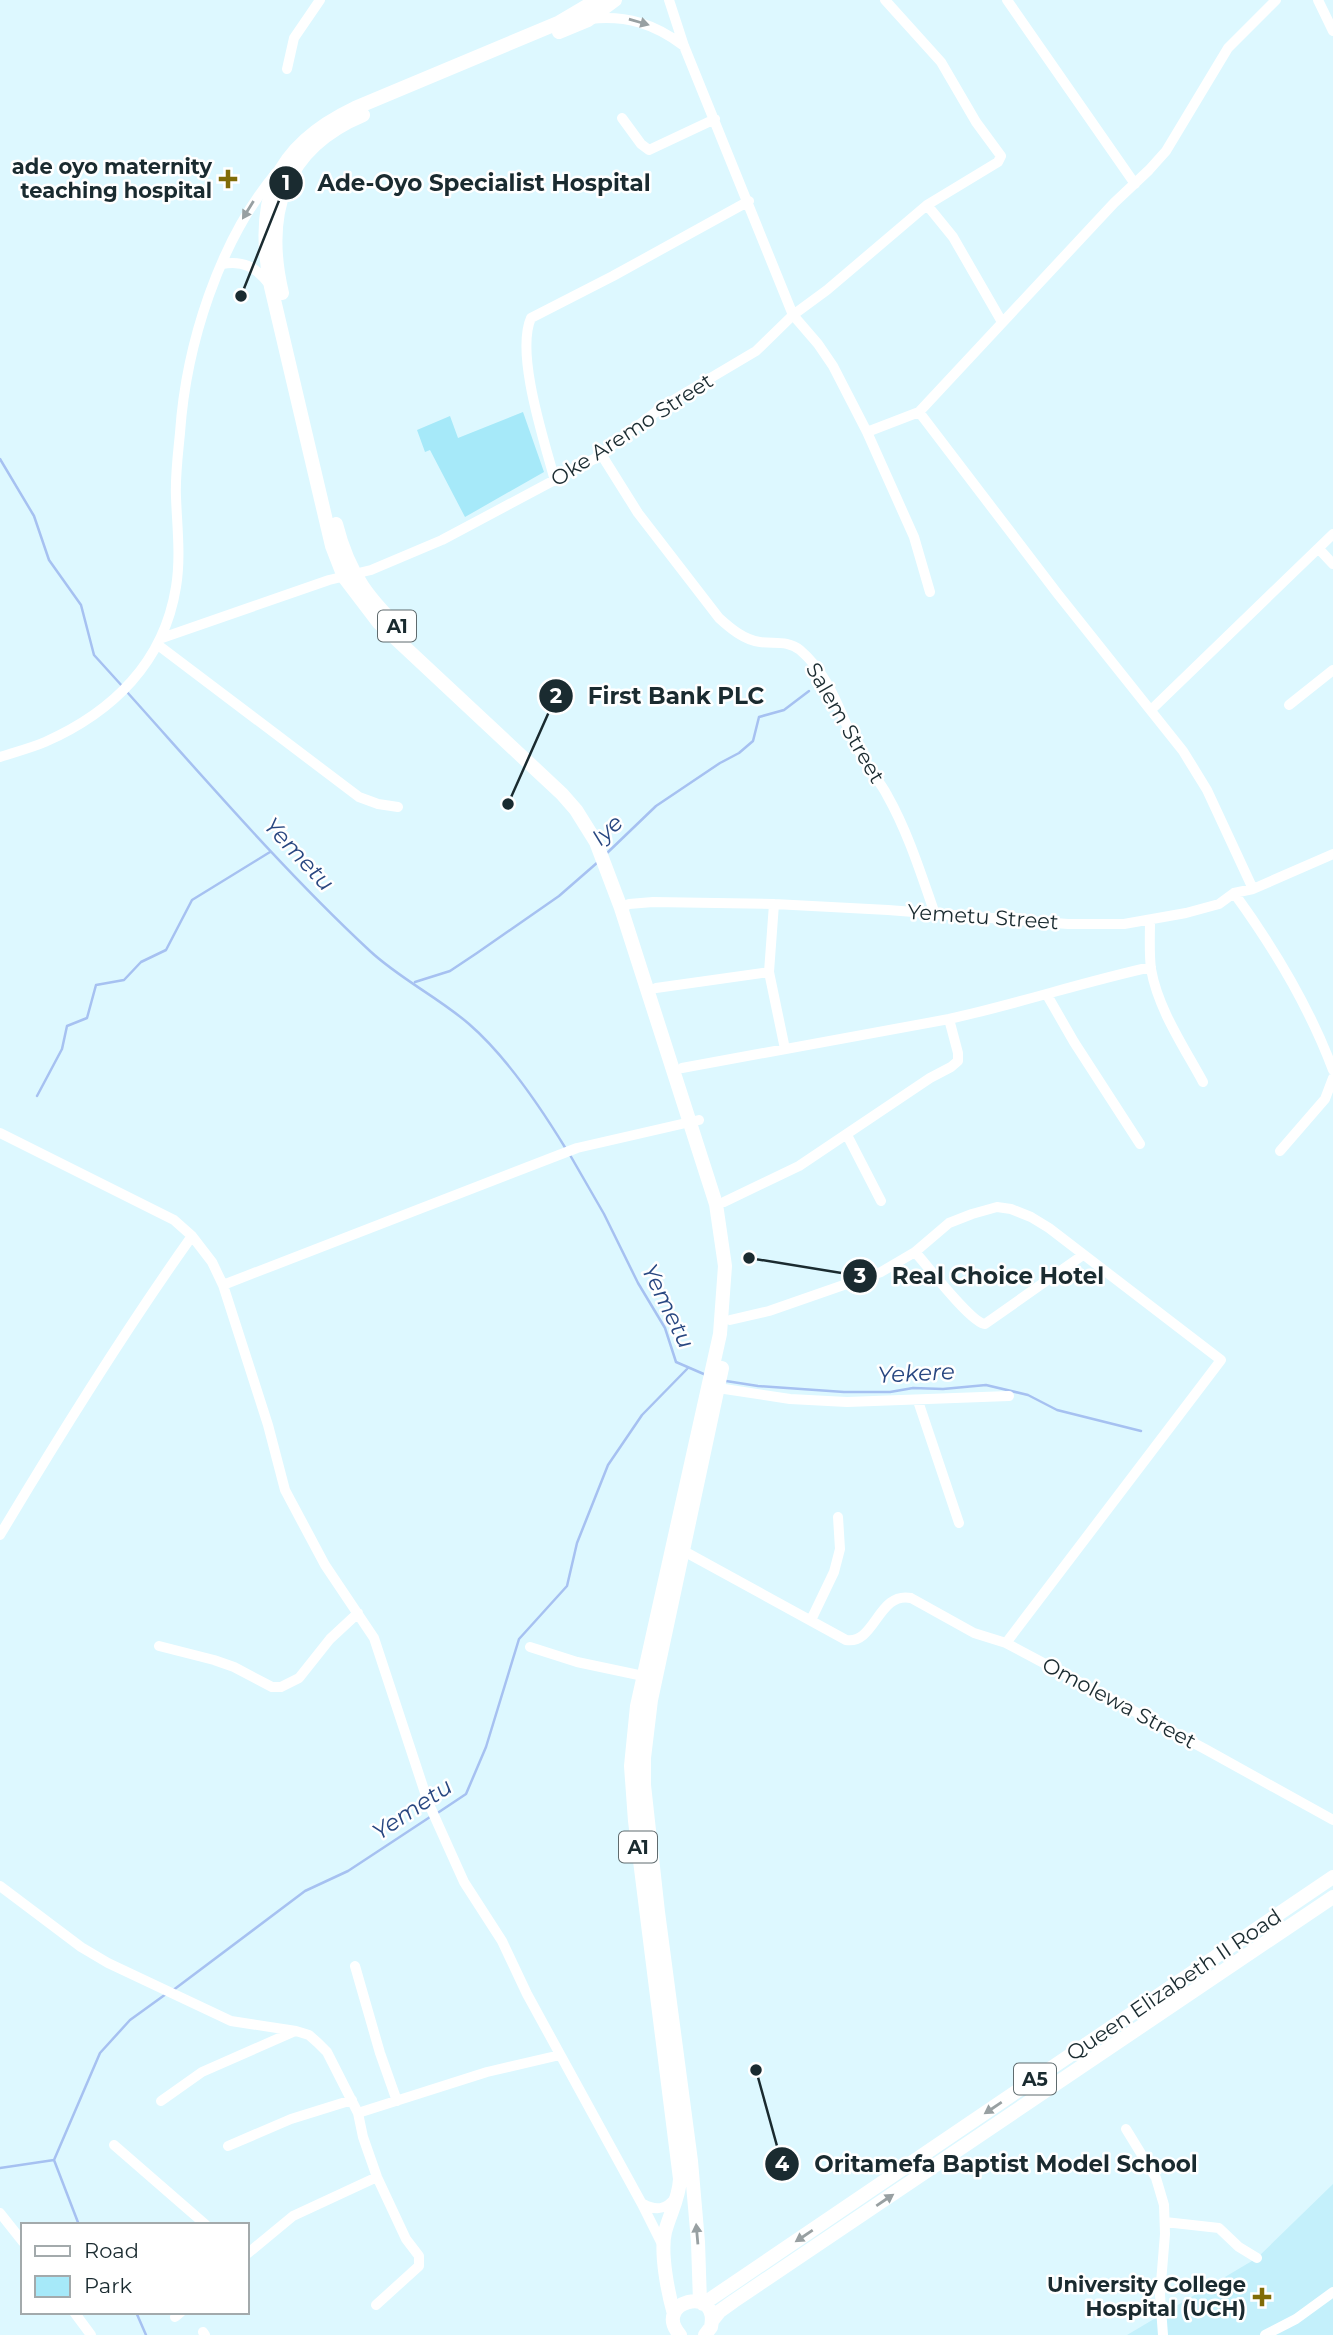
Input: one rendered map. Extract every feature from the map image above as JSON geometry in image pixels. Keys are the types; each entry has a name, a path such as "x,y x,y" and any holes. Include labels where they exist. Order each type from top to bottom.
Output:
{"highway":[{"name":"A1","path":"349,576 275,257 274,230 286,183 301,159 333,130 558,23 597,0"},
{"name":"A1","path":"615,0 588,20 330,120 303,140 285,162 267,205 265,258 332,546 379,623 547,779 576,810 596,842 625,906 682,1068 716,1204 723,1242 724,1302 716,1379"},
{"name":"A1","path":"625,906 694,1121 724,1202 731,1238 733,1282 730,1320 650,1677 633,1736 632,1791 678,2158 679,2192 663,2248 676,2324"},
{"name":"A1","path":"650,1677 644,1785 657,1912 691,2161 701,2303"},
{"name":"Queen Elizabeth II Road","path":"742,2287 1333,1877"},
{"name":"Queen Elizabeth II Road","path":"742,2287 1333,1897"},
{"path":"1280,1913 1290,1927"},
{"name":"A5","path":"701,2303 742,2287"},
{"name":"A5","path":"709,2329 720,2311 742,2287"},
{"path":"662,2335 676,2324 679,2306 687,2302 701,2303 710,2311 709,2329"}],"street":[{"path":"287,69 294,38 320,0"},
{"path":"669,0 684,46 793,315 833,366 867,432 914,537 930,592"},
{"name":"Oke Aremo Street","path":"160,641 329,580 372,570 442,540 555,481 601,454 665,405 756,351 793,315 836,284 927,205 998,162 1001,156 976,122 941,62 885,0"},
{"path":"1007,0 1135,184"},
{"path":"867,432 919,412 1002,321 1135,184 1166,150 1228,48 1276,0"},
{"path":"1320,4 1333,13"},
{"path":"1320,4 1333,31"},
{"path":"588,20 632,19 660,30 684,46"},
{"path":"622,117 641,144 649,150 715,119"},
{"path":"0,757 45,742 90,718 142,671 160,641 176,586 176,493 187,372 222,264 245,213 285,162"},
{"path":"555,481 535,406 526,348 531,318 749,201"},
{"path":"927,205 953,237 1002,321"},
{"path":"222,264 232,262 252,267 271,287"},
{"path":"919,412 1197,770 1253,889"},
{"name":"Salem Street","path":"601,454 638,513 719,618 732,630 747,638 797,647 825,680 861,757 887,795 900,820 918,863 934,914"},
{"path":"1152,709 1333,534"},
{"path":"1319,548 1333,564"},
{"path":"160,641 359,797 398,807"},
{"path":"1289,705 1333,670"},
{"name":"Yemetu Street","path":"625,906 653,902 774,904 1068,924 1124,924 1186,914 1219,904 1234,893 1253,889 1333,854"},
{"path":"1234,893 1267,939 1307,1007 1333,1070"},
{"path":"774,904 769,972 785,1049"},
{"path":"1150,920 1151,967 1165,1010 1203,1082"},
{"path":"682,1068 949,1019 1047,995 1099,978 1151,967"},
{"path":"656,988 769,972"},
{"path":"1047,995 1140,1144"},
{"path":"724,1202 799,1166 958,1061 949,1019"},
{"path":"1280,1150 1325,1099 1333,1078"},
{"path":"223,1285 577,1147 694,1121"},
{"path":"0,1133 174,1220 212,1262 223,1285 268,1425 285,1490 325,1565 374,1638 435,1821 464,1882 502,1941 663,2248"},
{"path":"847,1135 881,1201"},
{"path":"730,1320 769,1311 881,1272 915,1252 949,1223 997,1207 1031,1217 1222,1360 1006,1643"},
{"path":"0,1535 131,1320 191,1236"},
{"path":"915,1252 978,1324 985,1324 1083,1255"},
{"path":"716,1379 790,1399 847,1402 1009,1396"},
{"path":"918,1401 959,1523"},
{"path":"678,1548 811,1620 834,1572 840,1549 838,1517"},
{"name":"Omolewa Street","path":"811,1620 846,1640 853,1641 861,1637 893,1599 902,1596 911,1598 974,1633 1006,1643 1333,1820"},
{"path":"159,1646 214,1660 272,1687 281,1688 299,1678 330,1639 358,1613"},
{"path":"530,1647 577,1662 650,1677"},
{"path":"0,1886 21,1904 108,1963 231,2021 309,2035 327,2052 358,2113 377,2177 402,2231 419,2256 419,2266 376,2305"},
{"path":"355,1966 397,2101"},
{"path":"161,2101 202,2072 296,2031"},
{"path":"358,2113 487,2072 560,2055"},
{"path":"228,2146 291,2119 352,2101"},
{"path":"1126,2129 1156,2178 1164,2205 1160,2295 1163,2335"},
{"path":"114,2145 204,2223"},
{"path":"248,2252 293,2216 377,2177"},
{"path":"642,2204 650,2208 663,2208 669,2206 679,2192"},
{"path":"0,2213 21,2239"},
{"path":"1165,2222 1219,2228 1239,2247 1257,2258"},
{"path":"1265,2335 1296,2319 1333,2292"},
{"path":"75,2314 91,2335"}],"shaded area":[{"name":"University College Hospital (UCH)","path":"1333,2184 1333,2335 1127,2335 1257,2258"}],"green space":[{"path":"523,412 544,472 465,517 430,450 425,452 417,430 450,416 458,438"}],"waterway":[{"name":"Yemetu","path":"0,459 34,516 49,560 81,605 94,655 123,687"},
{"name":"Iye","path":"605,855 656,806 739,753 753,741 759,717 784,710 809,691"},
{"name":"Yemetu","path":"127,692 338,921 382,961 457,1014 496,1051 522,1083 566,1149"},
{"path":"37,1096 62,1049 67,1026 87,1018 96,985 124,980 141,962 166,950 192,900 270,852"},
{"name":"Iye","path":"415,982 450,971 559,896 598,862"},
{"name":"Yemetu","path":"570,1155 665,1328 676,1362 706,1375"},
{"name":"Yemetu","path":"436,1814 466,1794 486,1747 519,1639 567,1586 577,1543 608,1465 642,1415 687,1369"},
{"name":"Yekere","path":"726,1381 844,1392 890,1392 913,1388 943,1389 986,1385 1028,1395 1057,1410 1141,1431"},
{"name":"Yemetu","path":"172,1991 305,1891 348,1871 430,1817"},
{"name":"Yemetu","path":"0,2168 54,2160 100,2053 130,2020 166,1994"},
{"path":"54,2160 78,2223"},
{"path":"137,2314 146,2335"}],"place":[{"name":"ade oyo maternity teaching hospital","path":"228,179"},
{"name":"Ade-Oyo Specialist Hospital","path":"241,296"},
{"name":"First Bank PLC","path":"508,804"},
{"name":"Real Choice Hotel","path":"749,1258"},
{"name":"Oritamefa Baptist Model School","path":"756,2070"},
{"name":"University College Hospital (UCH)","path":"1262,2297"}]}
